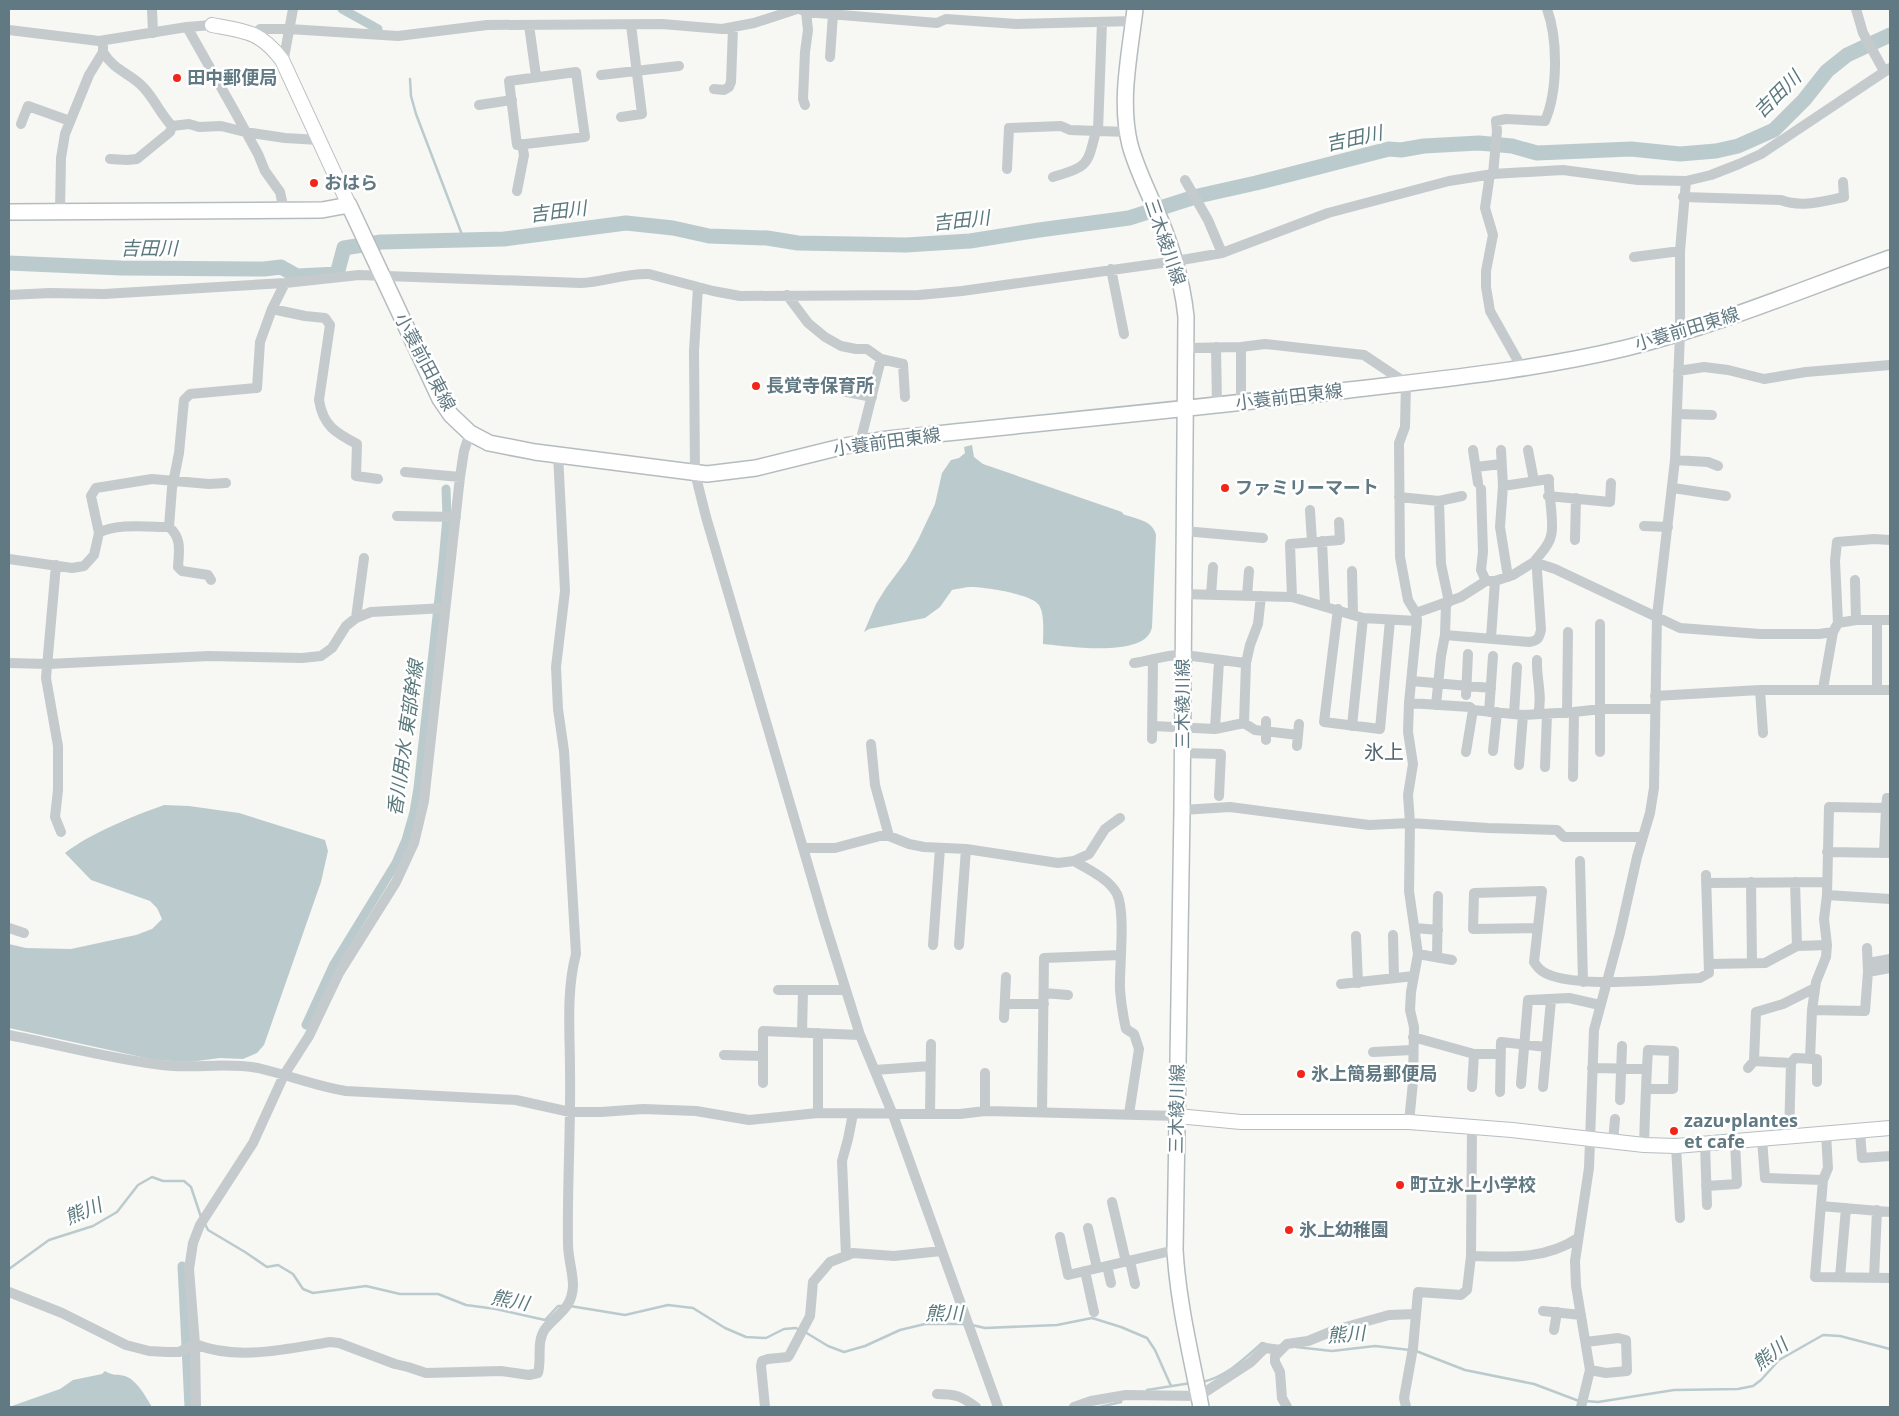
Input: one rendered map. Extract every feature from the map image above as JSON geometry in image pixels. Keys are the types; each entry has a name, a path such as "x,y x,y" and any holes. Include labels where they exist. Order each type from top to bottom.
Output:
{"main road":[{"name":"三木綾川線","path":"1134,15 1126,90 1127,132 1139,174 1164,228 1176,262 1184,295 1186,410 1175,1250 1177,1278 1198,1392"},
{"path":"9,212 284,210 353,212"},
{"name":"小蓑前田東線","path":"353,212 440,399 451,415 470,433 489,443 535,452 695,473 727,472 756,468 860,443 915,436 1186,410 1522,368 1624,348 1680,333 1890,258"}],"street":[{"path":"152,9 152,32"},
{"path":"283,62 293,9"},
{"path":"1522,368 1490,311 1486,288 1486,271 1494,235 1485,208 1494,160 1497,131 1496,121 1506,119 1545,121 1550,110 1554,64 1552,24 1547,9"},
{"path":"9,295 50,293 104,294 286,283 381,272 581,283 639,273 740,296 919,295 962,291 1111,269 1176,262 1222,253 1328,213 1449,181 1491,174 1563,170 1638,180 1686,181 1711,175 1761,154 1885,68 1863,33 1856,9"},
{"path":"254,34 260,29 289,29 398,36 487,25 662,24 733,28 801,10 937,22 946,19 1016,24 1102,22 1134,15"},
{"path":"801,10 808,30 804,52 803,99 805,105"},
{"path":"830,57 833,14"},
{"path":"1053,177 1084,165 1090,156 1097,131 1102,22"},
{"path":"9,30 103,46 152,32 212,25 254,34 266,42 283,62 353,212"},
{"path":"530,25 536,76"},
{"path":"621,117 642,114 631,25"},
{"path":"187,27 258,154 265,171 280,192 284,210"},
{"path":"714,89 724,90 729,88 732,82 733,28"},
{"path":"60,211 61,158 70,121 103,46"},
{"path":"103,46 110,63 145,88 165,119 172,126"},
{"path":"601,75 678,66"},
{"path":"576,72 585,137 517,145 512,100 509,81 576,72"},
{"path":"479,106 512,100"},
{"path":"21,124 28,106 70,121"},
{"path":"172,126 189,124 199,127 221,126 285,138 319,140"},
{"path":"110,158 137,159 170,132 172,126"},
{"path":"1007,169 1009,128 1061,126 1070,130 1127,132"},
{"path":"517,191 524,155 522,144"},
{"path":"1582,1403 1590,1370 1574,1261 1588,1168 1594,1030 1650,813 1654,788 1657,616 1675,460 1680,333 1680,251 1686,181"},
{"path":"1684,197 1781,200 1790,204 1815,203 1844,197 1843,182"},
{"path":"1187,183 1222,253"},
{"path":"1634,257 1680,251"},
{"path":"1111,269 1124,334"},
{"path":"169,527 184,400 190,394 257,388 260,342 272,309 286,283"},
{"path":"698,287 694,351 695,473 708,526 860,1035 893,1114 998,1407"},
{"path":"787,295 808,324 825,337 841,346 866,349 881,359 903,364 905,397"},
{"path":"272,309 325,318 330,324 318,400 320,410 336,433 357,444 356,476 378,479"},
{"path":"1186,348 1265,344 1364,355 1406,383 1405,428 1399,443 1400,558 1408,600 1417,617 1408,732 1413,764 1408,795 1410,890 1418,954 1410,1001 1414,1027 1412,1050 1413,1082 1409,1122"},
{"path":"1216,346 1217,406"},
{"path":"1241,346 1241,403"},
{"path":"860,443 881,359"},
{"path":"1678,371 1704,367 1764,378 1806,372 1890,365"},
{"path":"842,391 872,397"},
{"path":"1677,414 1712,416"},
{"path":"196,1407 195,1344 189,1270 193,1243 200,1225 253,1143 284,1075 309,1036 350,954 396,882 414,843 424,801 450,517 464,451 470,433"},
{"path":"1473,450 1480,486 1483,552 1481,570 1490,581 1491,638"},
{"path":"1501,450 1500,527 1508,577"},
{"path":"1528,450 1534,481"},
{"path":"9,1292 62,1313 126,1345 149,1351 178,1352 195,1344 210,1350 260,1352 330,1342 348,1345 395,1364 426,1373 501,1371 529,1375 538,1373 540,1365 540,1339 566,1306 573,1287 568,1247 569,1025 572,965 576,954 564,751 558,710 556,667 565,591 558,454"},
{"path":"1675,460 1708,462 1718,466"},
{"path":"1476,467 1502,464"},
{"path":"405,472 460,477"},
{"path":"9,559 72,568 84,566 94,555 99,533 92,496 96,488 152,479 208,484 226,483"},
{"path":"1184,594 1292,596 1364,618 1390,620 1417,617 1461,597 1490,581 1508,577 1536,563 1551,537 1552,528 1548,496 1549,480 1502,486"},
{"path":"1548,496 1610,502 1612,483"},
{"path":"1673,488 1726,496"},
{"path":"1399,497 1438,501 1462,496"},
{"path":"1574,540 1576,498"},
{"path":"1436,705 1437,684 1446,635 1448,603 1441,564 1438,501"},
{"path":"1310,510 1317,542 1326,606"},
{"path":"398,516 450,517"},
{"path":"1292,596 1290,544 1340,540 1339,522"},
{"path":"99,533 103,530 130,526 169,527 177,534 180,546 178,567 182,572 208,575 211,580"},
{"path":"1644,526 1668,527"},
{"path":"1184,531 1262,538"},
{"path":"1823,689 1835,628 1836,542 1874,539 1890,540"},
{"path":"356,618 364,558"},
{"path":"1536,563 1555,569 1680,628 1760,634 1819,634 1856,620 1890,620"},
{"path":"1446,635 1536,641 1540,637 1536,563"},
{"path":"56,566 46,678 58,746 55,817 61,832"},
{"path":"1211,595 1213,566"},
{"path":"1248,596 1249,571"},
{"path":"1352,571 1353,614"},
{"path":"1855,580 1856,620"},
{"path":"1244,723 1246,663 1258,624 1261,596"},
{"path":"9,662 48,664 164,657 302,658 322,656 332,648 346,626 356,618 371,612 441,608"},
{"path":"1338,609 1324,722 1380,729 1390,620"},
{"path":"1352,726 1364,618"},
{"path":"1876,620 1876,690"},
{"path":"1600,624 1600,752"},
{"path":"1568,632 1573,777"},
{"path":"1466,691 1468,654"},
{"path":"1134,663 1160,657 1183,655 1246,663"},
{"path":"1493,656 1491,688 1493,751"},
{"path":"1152,739 1153,660"},
{"path":"1537,660 1536,673 1541,700 1545,767"},
{"path":"1215,729 1220,661"},
{"path":"1517,667 1519,715 1518,765"},
{"path":"1412,681 1437,684 1466,691 1491,688"},
{"path":"1655,696 1760,690 1890,690"},
{"path":"1760,690 1763,733"},
{"path":"1409,703 1470,707 1473,710 1519,715 1571,713 1601,709 1655,709"},
{"path":"1466,752 1473,710"},
{"path":"1153,726 1182,729 1215,729 1244,723 1255,730 1298,735"},
{"path":"1297,746 1299,724"},
{"path":"871,744 875,785 889,836"},
{"path":"1182,753 1221,754 1219,796"},
{"path":"1827,852 1887,853 1886,808 1887,798 1890,798"},
{"path":"1182,810 1230,807 1369,825 1410,823 1558,830 1564,837 1643,837"},
{"path":"1810,1059 1815,988 1826,957 1827,945 1824,919 1827,895 1829,807 1886,808"},
{"path":"804,848 835,848 880,836 889,836 924,848 966,849 1058,863 1074,861 1089,854 1105,829 1120,818"},
{"path":"933,945 940,848"},
{"path":"959,945 966,849"},
{"path":"1074,861 1107,882 1116,893 1120,908 1120,992 1126,1029 1134,1034 1139,1049 1129,1114"},
{"path":"1580,861 1583,982"},
{"path":"1538,928 1473,929 1474,893 1542,891 1538,928 1534,962 1542,971 1558,978 1583,982 1700,978 1709,973 1706,879 1750,882 1826,882"},
{"path":"1750,882 1752,963"},
{"path":"1795,882 1797,946"},
{"path":"1827,895 1890,899"},
{"path":"1437,957 1438,896"},
{"path":"9,928 24,933"},
{"path":"1415,928 1438,930"},
{"path":"1356,936 1358,983"},
{"path":"1393,936 1394,978"},
{"path":"1709,964 1765,963 1797,946 1827,945"},
{"path":"1812,1010 1865,1011 1868,968 1867,948"},
{"path":"1418,954 1452,960"},
{"path":"1042,1112 1044,958 1121,955"},
{"path":"1868,968 1890,959"},
{"path":"1868,968 1890,968"},
{"path":"1004,1018 1006,976"},
{"path":"1341,984 1414,976"},
{"path":"1791,1063 1751,1065 1756,1012 1784,1004 1815,988"},
{"path":"778,990 846,990"},
{"path":"802,1033 803,990"},
{"path":"1044,993 1068,995"},
{"path":"1521,1084 1528,1000 1569,998 1600,1005"},
{"path":"1543,1087 1551,1000"},
{"path":"1005,1004 1044,1004"},
{"path":"763,1083 763,1031 860,1035"},
{"path":"818,1033 818,1113"},
{"path":"9,1035 165,1066 235,1065 284,1075 325,1088 346,1091 516,1100 570,1112 643,1109 696,1111 750,1120 818,1113 960,1114 985,1111 1177,1116 1241,1122 1409,1122 1472,1126 1644,1145 1676,1146 1890,1128"},
{"path":"1413,1038 1474,1054 1500,1054"},
{"path":"1500,1092 1501,1042 1546,1047"},
{"path":"930,1114 931,1044"},
{"path":"1620,1100 1622,1046"},
{"path":"1373,1052 1412,1050"},
{"path":"1644,1145 1646,1089 1648,1050 1674,1051 1673,1089 1646,1089"},
{"path":"1472,1087 1474,1054"},
{"path":"724,1055 763,1056"},
{"path":"1790,1137 1791,1063 1795,1058 1818,1059 1817,1082"},
{"path":"875,1070 930,1066"},
{"path":"1592,1068 1647,1069"},
{"path":"984,1073 985,1111"},
{"path":"846,1256 842,1160 853,1114"},
{"path":"1613,1142 1614,1119"},
{"path":"1406,1407 1404,1398 1412,1351 1418,1292 1461,1295 1467,1290 1471,1256 1472,1126"},
{"path":"1860,1131 1862,1158 1890,1156"},
{"path":"1826,1134 1828,1168 1823,1180 1815,1277 1890,1278"},
{"path":"1762,1139 1765,1178 1823,1180"},
{"path":"1706,1186 1737,1184 1735,1141"},
{"path":"1705,1144 1707,1205"},
{"path":"1676,1146 1680,1218"},
{"path":"1112,1202 1135,1284"},
{"path":"1821,1206 1890,1212"},
{"path":"1840,1277 1846,1208"},
{"path":"1874,1278 1876,1210"},
{"path":"1088,1228 1097,1268"},
{"path":"1060,1237 1068,1275 1175,1250"},
{"path":"1471,1256 1523,1257 1538,1255 1552,1252 1578,1238"},
{"path":"765,1407 762,1361 788,1357 810,1316 813,1282 830,1262 853,1253 894,1256 942,1251"},
{"path":"1108,1266 1111,1283"},
{"path":"1085,1271 1094,1312"},
{"path":"1543,1311 1581,1315"},
{"path":"1554,1330 1556,1312"},
{"path":"1074,1407 1091,1401 1126,1395 1198,1392 1251,1362 1265,1348 1284,1347 1308,1341 1335,1330 1389,1315 1416,1314"},
{"path":"1586,1342 1618,1338 1626,1340 1627,1371 1606,1373 1590,1370"},
{"path":"1284,1347 1275,1356 1275,1362 1280,1372 1282,1398 1287,1407"},
{"path":"936,1394 952,1394 962,1397 976,1407"}],"shaded area":[{"path":"972,445 974,457 983,464 1122,512 1151,526 1156,535 1152,627 1147,637 1136,643 1121,647 1086,648 1043,644 1041,609 1034,601 1018,594 971,587 952,590 940,607 925,618 869,629 864,632 876,604 918,540 935,504 942,473 951,460 959,458 965,453 964,447"},
{"path":"164,805 189,806 239,813 325,840 328,851 321,882 264,1045 257,1053 243,1059 220,1058 190,1062 155,1060 9,1028 9,944 26,948 71,949 136,935 152,929 162,919 157,908 150,901 91,880 65,853 100,832"},
{"path":"105,1371 125,1376 133,1381 141,1389 152,1407 9,1407 60,1389 73,1380 102,1374"}],"waterway":[{"name":"香川用水 東部幹線","path":"342,9 378,29"},
{"name":"香川用水 東部幹線","path":"360,19 374,23"},
{"name":"吉田川","path":"9,263 121,268 264,269 281,267 297,276 337,274 344,248 381,242 504,239 626,223 673,228 709,236 767,238 798,243 906,245 970,241 1129,218 1198,196 1389,149 1401,150 1424,146 1479,143 1512,146 1537,153 1631,149 1680,154 1716,151 1738,146 1774,130 1804,100 1827,71 1847,55 1890,35"},
{"path":"410,79 411,96 416,114 464,240"},
{"name":"香川用水 東部幹線","path":"306,1025 334,964 396,863 406,840 414,812 443,562 447,517 446,489"},
{"name":"熊川","path":"9,1269 49,1240 93,1226 117,1212 138,1185 152,1177 163,1181 184,1181 191,1187 201,1217"},
{"name":"熊川","path":"205,1224 208,1230 267,1267 278,1265 293,1274 303,1289 313,1293 366,1286 400,1294 438,1294 466,1305 496,1309 545,1320 558,1306 562,1306"},
{"name":"香川用水 東部幹線","path":"182,1266 189,1407"},
{"name":"熊川","path":"570,1306 625,1315 668,1305 693,1308 725,1328 746,1337 766,1338 784,1329 796,1328 800,1330"},
{"name":"熊川","path":"972,1325 985,1328 1057,1325 1092,1318 1147,1338 1155,1350 1171,1386"},
{"name":"熊川","path":"805,1332 828,1346 844,1352 865,1346 900,1330 925,1324 964,1324"},
{"name":"熊川","path":"1585,1401 1598,1402 1674,1390 1738,1389 1753,1386 1779,1360 1823,1335 1840,1336 1890,1349"},
{"name":"熊川","path":"1202,1382 1227,1372 1262,1343 1266,1344"},
{"name":"熊川","path":"1296,1347 1332,1351 1375,1346 1410,1350"},
{"name":"熊川","path":"1416,1351 1465,1370 1534,1384 1579,1401"},
{"name":"熊川","path":"1147,1390 1191,1383"},
{"path":"1100,1407 1121,1402"}],"place":[{"name":"田中郵便局","path":"177,78"},
{"name":"おはら","path":"314,183"},
{"name":"長覚寺保育所","path":"756,386"},
{"name":"ファミリーマート","path":"1225,488"},
{"name":"氷上簡易郵便局","path":"1301,1074"},
{"name":"zazu•plantes et cafe","path":"1674,1131"},
{"name":"町立氷上小学校","path":"1400,1185"},
{"name":"氷上幼稚園","path":"1289,1230"}],"district":[{"name":"氷上","path":"1384,752"}]}
